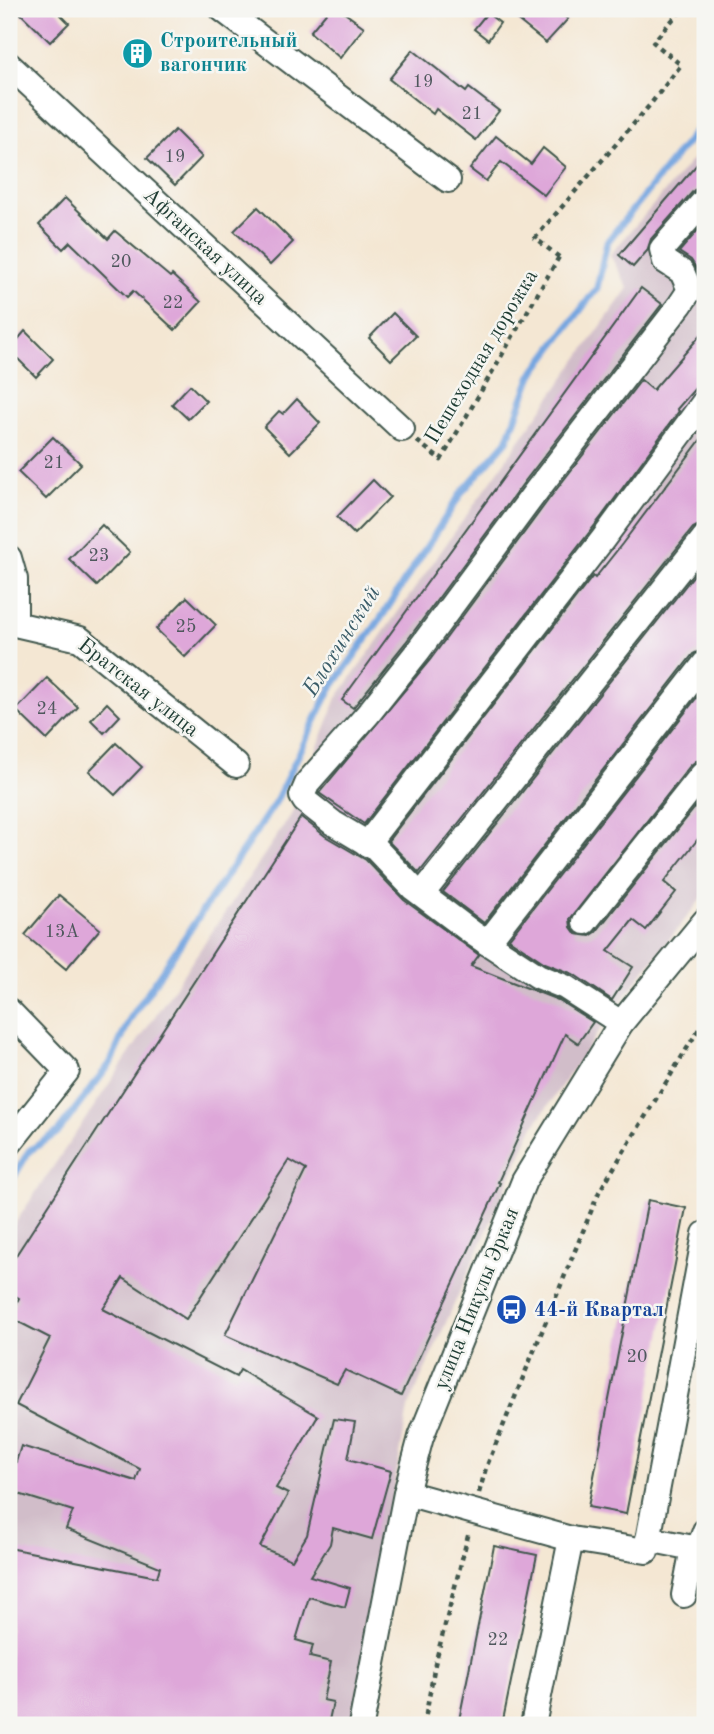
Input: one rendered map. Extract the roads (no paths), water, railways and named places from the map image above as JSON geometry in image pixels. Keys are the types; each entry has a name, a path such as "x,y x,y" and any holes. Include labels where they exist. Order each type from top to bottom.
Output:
{"street":[{"path":"222,9 448,180"},
{"name":"Афганская улица","path":"9,65 402,429"},
{"path":"696,289 682,272 665,261 662,249 705,200"},
{"path":"621,1023 565,987 538,976 487,943 422,894 375,848 333,823 302,796 308,782 368,714 483,566 537,490 690,290 696,289"},
{"path":"367,844 603,539 705,401"},
{"path":"422,894 705,537"},
{"name":"Братская улица","path":"9,558 15,579 12,627 80,639 236,765"},
{"path":"487,943 705,663"},
{"path":"585,922 702,775 705,775"},
{"name":"улица Никулы Эркая","path":"361,1725 406,1493 421,1437 524,1181 621,1023 705,921"},
{"path":"9,1011 67,1071 9,1144"},
{"path":"406,1493 571,1539 646,1551 705,1234"},
{"path":"533,1725 571,1539"},
{"path":"648,1539 699,1539 684,1595"}],"waterway":[{"name":"Блохинский","path":"9,1185 29,1151 58,1132 110,1064 130,1019 275,803 330,690 381,618 462,492 507,441 532,375 597,288 607,242 705,119"}],"place":[{"name":"Строительный вагончик","path":"137,53"},
{"name":"44-й Квартал","path":"511,1310"}]}
